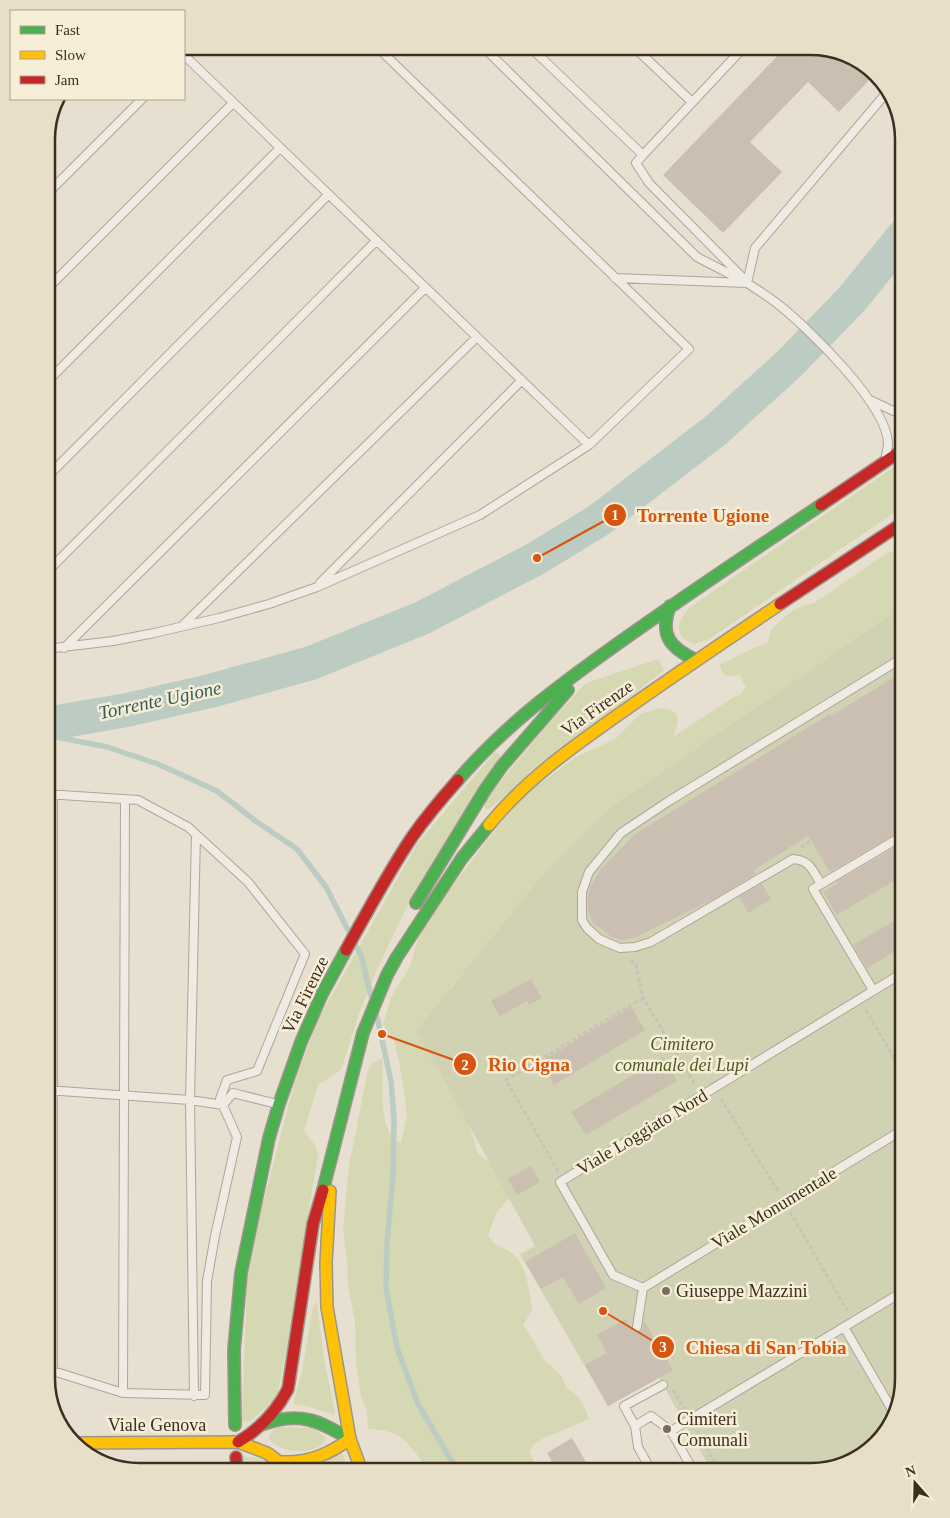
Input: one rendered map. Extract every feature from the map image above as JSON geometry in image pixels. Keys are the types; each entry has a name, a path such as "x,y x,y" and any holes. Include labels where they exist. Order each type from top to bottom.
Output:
{"main road":[{"name":"Via Firenze","path":"235,1425 234,1350 241,1273 269,1138 279,1104 305,1033 322,994 393,866 431,811 475,760 529,709 670,606 895,455"},
{"name":"Via Firenze","path":"396,957 462,858 496,816 542,771 575,745 696,660 895,528"},
{"path":"670,606 664,625 666,636 680,652 696,660"},
{"name":"Via Firenze","path":"238,1442 260,1426 276,1411 290,1382 313,1224 330,1165 348,1087 363,1033 396,957 417,901 485,790 502,766 587,666"},
{"name":"Via Firenze","path":"330,1165 330,1216 326,1263 327,1307 350,1439 359,1463"},
{"name":"Via Firenze","path":"260,1426 281,1418 300,1417 318,1422 350,1439"},
{"path":"238,1442 252,1446 282,1462 302,1463 315,1460 333,1452 350,1439"},
{"name":"Viale Genova","path":"85,1443 238,1442"},
{"path":"236,1457 236,1463"}],"lane":[{"path":"55,648 114,641 180,627 269,604 317,587 480,515 589,445 689,349 385,55"},
{"path":"491,55 697,257 747,283 779,305 843,365 870,400 878,415 888,444 884,463"},
{"path":"537,55 643,155"},
{"path":"642,55 692,102"},
{"path":"736,55 636,163 649,182 747,283"},
{"path":"185,57 589,445"},
{"path":"747,283 755,248 883,97"},
{"path":"55,186 141,100"},
{"path":"55,281 233,102"},
{"path":"55,374 280,148"},
{"path":"55,469 328,195"},
{"path":"55,564 376,242"},
{"path":"615,278 747,283"},
{"path":"64,648 425,288"},
{"path":"180,627 477,337"},
{"path":"317,587 522,380"},
{"path":"870,400 895,412"},
{"path":"821,884 810,865 803,859 793,858 651,942 635,947 620,948 598,939 582,920 582,892 589,872 621,833 669,801 895,663"},
{"path":"55,794 138,800 188,828 248,882 306,954 256,1071 227,1080 220,1099 237,1137 207,1281 204,1395 123,1393 55,1373"},
{"path":"123,1393 125,798"},
{"path":"194,1396 190,1100 196,835"},
{"path":"873,990 813,889 895,840"},
{"name":"Viale Loggiato Nord","path":"562,1181 895,977"},
{"path":"55,1090 190,1100 223,1106"},
{"path":"223,1106 233,1093 279,1104"},
{"name":"Viale Monumentale","path":"644,1288 895,1135"},
{"path":"562,1181 613,1275 644,1288 637,1327"},
{"path":"671,1432 895,1296"},
{"path":"844,1327 890,1406"},
{"path":"647,1463 638,1447 635,1426 624,1406 666,1383"},
{"path":"635,1426 652,1416 671,1432 689,1463"}],"path":[{"path":"833,715 884,797"},
{"path":"797,849 895,790"},
{"path":"678,817 726,892"},
{"path":"620,948 636,965 643,998 702,1095"},
{"path":"562,1181 506,1080 643,998"},
{"path":"859,999 895,1060"},
{"path":"637,1327 666,1383"}],"green space":[{"path":"895,466 895,512 706,641 693,644 682,636 679,628 680,623 689,608"},
{"path":"895,551 895,622 452,985 449,993 464,1109 478,1154 491,1163 511,1192 508,1199 496,1213 488,1236 513,1254 522,1266 533,1309 523,1325 544,1360 561,1375 566,1387 578,1396 589,1419 534,1444 529,1453 535,1463 423,1463 411,1447 398,1436 390,1432 368,1429 367,1411 361,1397 356,1364 355,1321 348,1287 343,1228 349,1166 368,1070 373,1062 382,1058 384,1117 387,1127 401,1143 407,1114 401,1072 395,1044 383,1024 392,995 409,969 418,939 429,916 520,798 576,757 615,739 640,714 661,708 676,713 678,721 674,736 740,695 746,687 739,675 726,676 722,672 720,664 767,643 772,629 788,614 799,607 814,603 887,553"},
{"name":"Cimitero comunale dei Lupi","path":"895,612 895,1379 892,1401 881,1426 858,1449 838,1459 811,1463 707,1463 659,1378 608,1406 520,1254 535,1246 417,1030 549,868 609,809"},
{"path":"658,659 664,670 488,810 485,808 485,800 549,723 586,683"},
{"path":"495,752 501,756 415,890 377,969 360,1011 341,1070 318,1085 304,1131 315,1145 318,1154 278,1392 274,1400 250,1422 242,1422 247,1280 262,1207 295,1081 317,1022 417,844"},
{"path":"315,1303 317,1303 334,1415 311,1407 293,1404 302,1371"},
{"path":"280,1427 313,1428 326,1438 322,1444 307,1451 288,1450 273,1443 269,1437 273,1430"},
{"path":"342,1453 346,1463 323,1463"},
{"path":"242,1456 266,1459 272,1463 243,1463"}],"building":[{"path":"778,55 816,55 838,59 858,69 870,80 839,112 808,82 750,142 782,172 723,233 663,175"},
{"path":"895,677 895,834 830,872 808,836 754,870 756,874 714,899 636,937 624,940 612,937 593,923 588,910 590,887 600,870 634,835 830,714 831,716"},
{"path":"895,847 895,880 837,915 823,892 837,884 836,882"},
{"path":"762,884 771,899 748,913 739,897"},
{"path":"895,920 895,951 867,968 853,945"},
{"path":"531,979 542,998 529,1005 527,1001 500,1016 491,1001"},
{"path":"631,1007 645,1030 554,1085 540,1062"},
{"path":"663,1057 677,1081 586,1135 571,1112"},
{"path":"531,1166 540,1182 517,1195 508,1179"},
{"path":"575,1233 606,1288 579,1304 563,1277 541,1289 525,1262"},
{"path":"626,1319 633,1331 637,1333 642,1330 644,1320 673,1370 608,1406 585,1365 607,1353 597,1335"},
{"path":"572,1438 587,1463 553,1463 547,1453"}],"waterway":[{"name":"Torrente Ugione","path":"55,722 127,710 210,691 311,663 422,618 537,558 599,520 716,430 788,365 852,299 895,246"},
{"path":"55,737 107,747 158,764 217,791 257,822 297,849 326,887 349,932"},
{"path":"355,945 361,955 371,996"},
{"path":"377,1017 391,1081 394,1118 393,1175 387,1242 386,1288 397,1348 418,1404 453,1463"}],"traffic: fast":[{"path":"458,780 495,741 555,689 670,607 821,505"},
{"path":"670,606 666,625 669,639 679,651 696,660"},
{"path":"416,903 485,790 502,766 568,690"},
{"path":"323,1190 363,1033 387,975 462,858 489,825"},
{"path":"235,1425 234,1350 241,1273 269,1138 301,1042 322,994 346,950"},
{"path":"264,1424 288,1418 299,1418 329,1427 350,1439"}],"traffic: slow":[{"path":"489,825 536,777 571,749 663,683 780,604"},
{"path":"330,1191 326,1263 327,1307 350,1439 359,1463"},
{"path":"282,1462 310,1459 334,1449 350,1439"},
{"path":"85,1443 238,1442 267,1453 281,1463"}],"traffic: jam":[{"path":"821,505 895,455"},
{"path":"780,604 895,528"},
{"path":"346,950 412,837 458,780"},
{"path":"238,1442 267,1419 288,1389 313,1224 323,1190"},
{"path":"236,1457 236,1463"}],"place":[{"name":"Torrente Ugione","path":"537,558"},
{"name":"Rio Cigna","path":"382,1034"},
{"name":"Giuseppe Mazzini","path":"666,1291"},
{"name":"Chiesa di San Tobia","path":"603,1311"},
{"name":"Cimiteri Comunali","path":"667,1429"}]}
